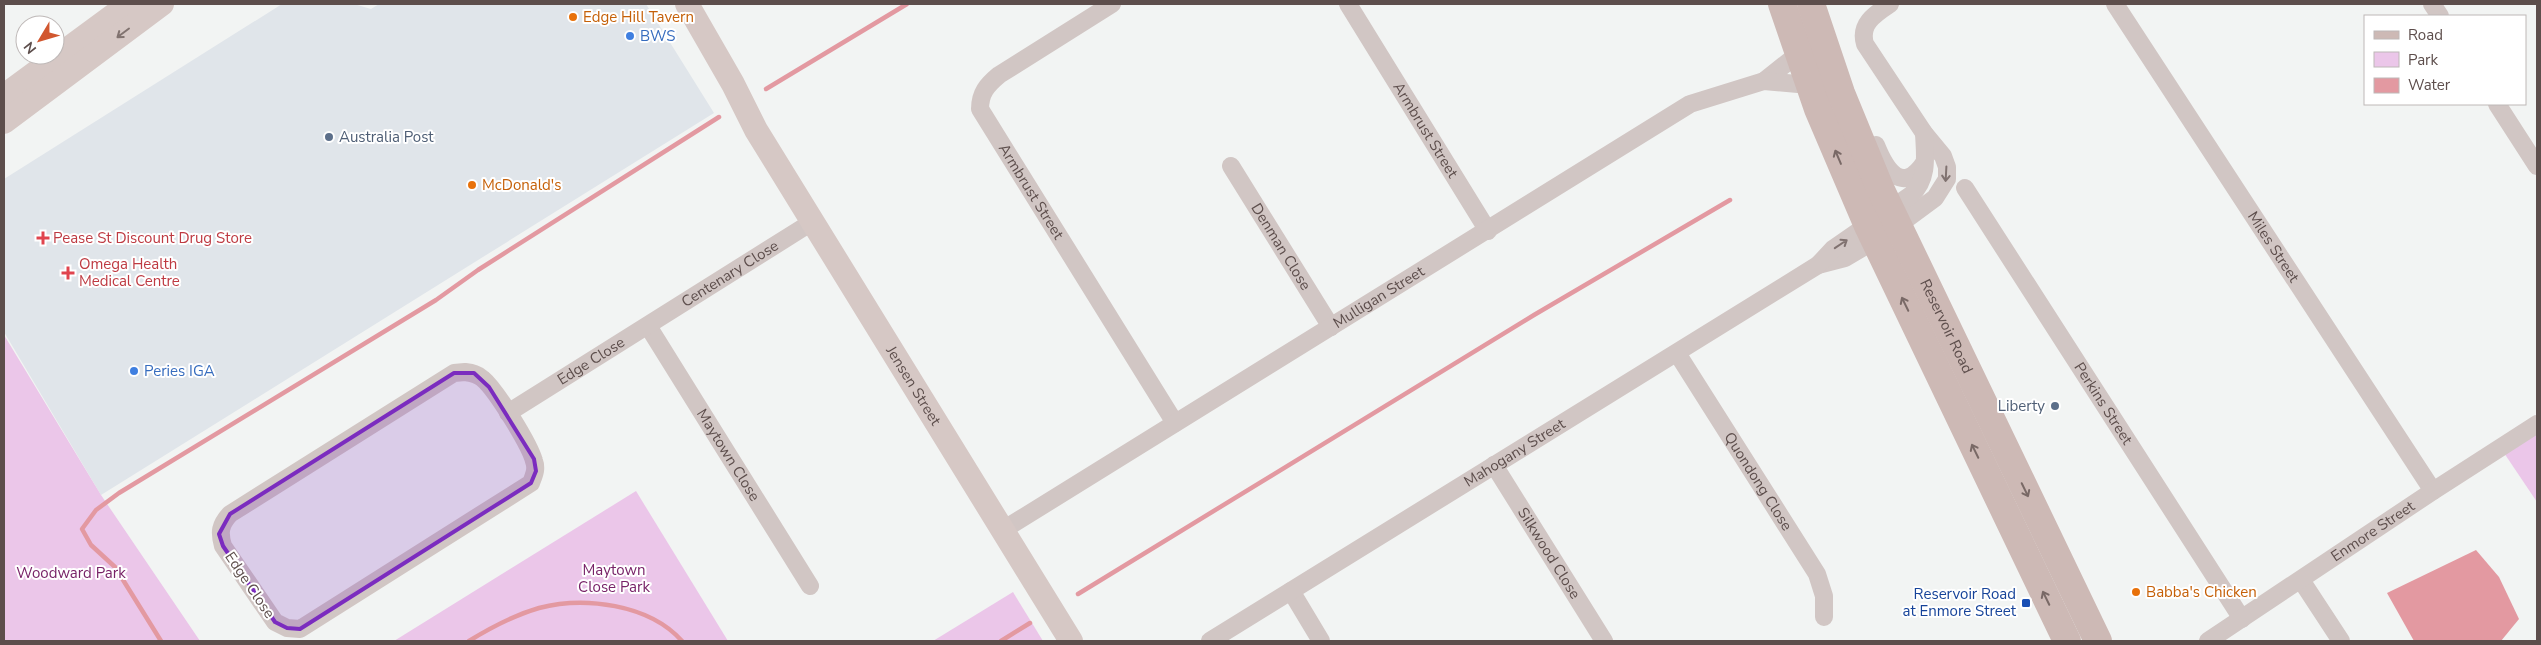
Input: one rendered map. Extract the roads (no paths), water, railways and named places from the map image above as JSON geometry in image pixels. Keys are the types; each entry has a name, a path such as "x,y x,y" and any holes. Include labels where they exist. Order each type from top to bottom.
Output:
{"main road":[{"name":"Reservoir Road","path":"1782,4 1809,85 1871,234 2067,641"},
{"name":"Reservoir Road","path":"1811,4 1860,143 1894,218 2098,641"}],"street":[{"path":"4,95 128,4"},
{"path":"4,122 162,4"},
{"name":"Armbrust Street","path":"1112,4 999,75 988,84 980,97 980,109 1175,423"},
{"name":"Armbrust Street","path":"1348,4 1488,231"},
{"path":"1890,4 1874,15 1867,24 1864,40 1868,49 1924,133 1936,145 1946,162 1946,179 1935,198 1894,218"},
{"name":"Miles Street","path":"2114,4 2433,491"},
{"path":"2432,4 2439,15"},
{"name":"Jensen Street","path":"685,7 726,91 756,130 1072,641"},
{"name":"Mulligan Street","path":"1003,530 1690,104 1764,81 1798,54"},
{"path":"1833,70 1855,95 1890,172 1897,176 1909,178 1916,174 1924,163"},
{"name":"Mulligan Street","path":"1764,81 1809,85"},
{"path":"2498,105 2537,166"},
{"path":"1894,218 1919,187 1923,176 1924,133"},
{"name":"Denman Close","path":"1231,166 1331,326"},
{"name":"Perkins Street","path":"1965,188 2242,619"},
{"name":"Mahogany Street","path":"1210,641 1818,265 1845,258 1871,234 1894,218"},
{"name":"Centenary Close","path":"648,326 812,222"},
{"name":"Edge Close","path":"508,413 648,326"},
{"name":"Maytown Close","path":"648,326 810,586"},
{"name":"Quondong Close","path":"1677,353 1817,574 1824,596 1824,616"},
{"name":"Edge Close","path":"454,373 474,373 483,379 508,413 534,459 536,471 531,483 300,628 287,628 274,622 223,546 219,534 222,523 230,514 454,373"},
{"name":"Enmore Street","path":"2208,641 2537,424"},
{"name":"Silkwood Close","path":"1494,465 1604,641"},
{"path":"2301,580 2341,641"},
{"path":"1291,591 1321,641"}],"water":[{"path":"2476,550 2499,577 2519,619 2501,641 2414,641 2387,593"}],"waterway":[{"path":"766,89 907,4"},
{"path":"161,641 115,567 91,545 82,529 96,510 119,493 436,300 478,270 719,117"},
{"path":"1078,594 1534,315 1730,200"},
{"path":"469,641 485,631 521,614 557,604 576,603 595,603 634,611 668,628 682,641"},
{"path":"1001,641 1030,623"}],"place":[{"name":"Edge Hill Tavern","path":"573,17"},
{"name":"BWS","path":"630,36"},
{"name":"Australia Post","path":"329,137"},
{"name":"McDonald's","path":"472,185"},
{"name":"Pease St Discount Drug Store","path":"43,238"},
{"name":"Omega Health Medical Centre","path":"68,273"},
{"name":"Peries IGA","path":"134,371"},
{"name":"Liberty","path":"2055,406"},
{"name":"Babba's Chicken","path":"2136,592"},
{"name":"Reservoir Road at Enmore Street","path":"2026,603"}],"park label":[{"name":"Woodward Park","path":"71,573"},
{"name":"Maytown Close Park","path":"614,578"}]}
